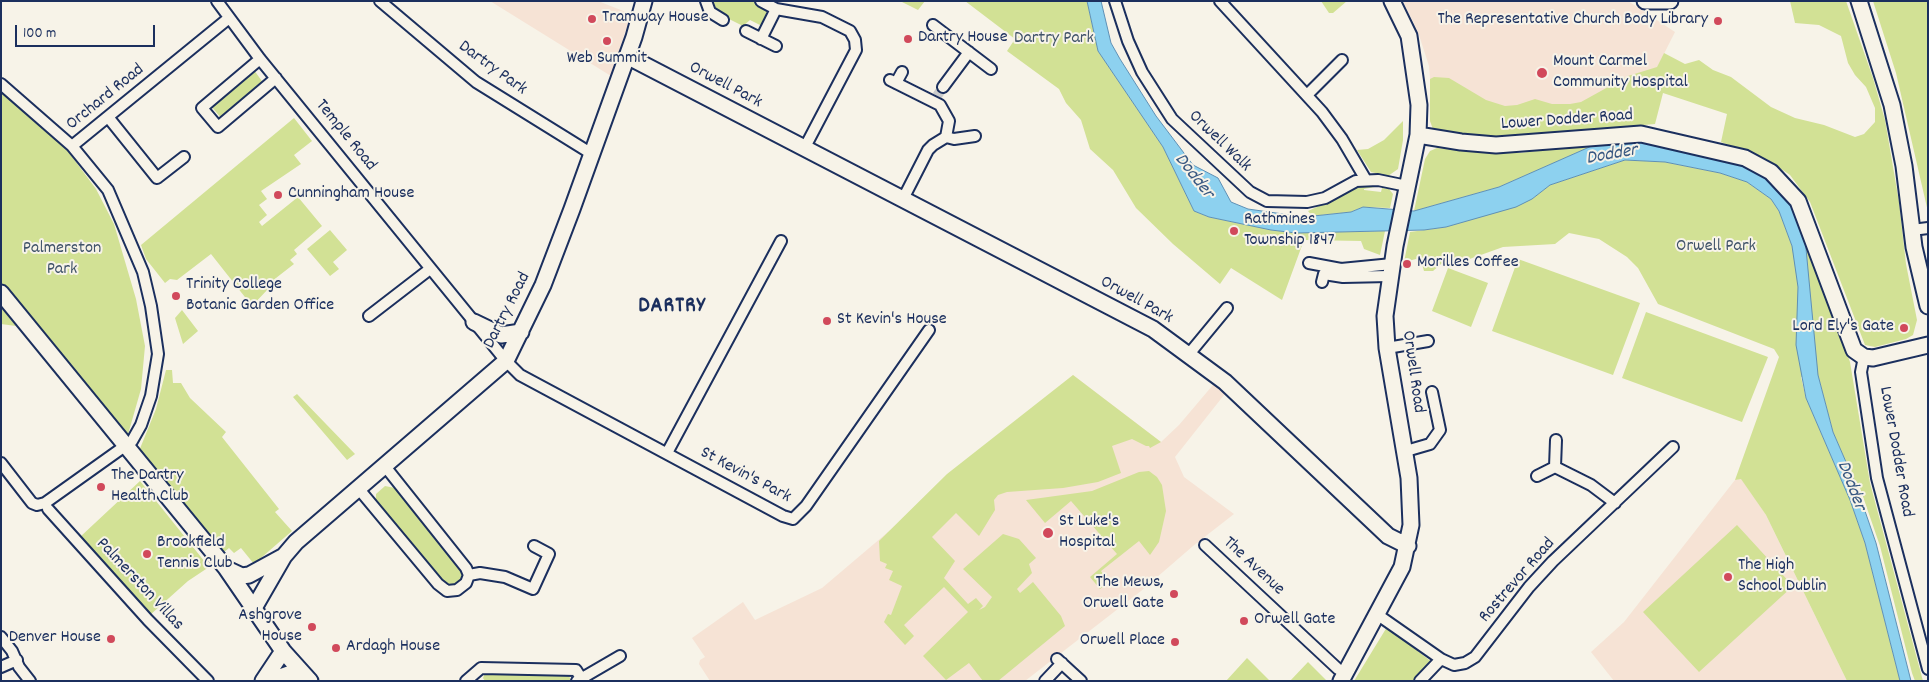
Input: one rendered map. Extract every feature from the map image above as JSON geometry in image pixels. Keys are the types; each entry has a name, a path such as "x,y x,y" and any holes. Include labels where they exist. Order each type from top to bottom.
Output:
{"street":[{"name":"Temple Road","path":"217,1 260,59 506,361"},
{"name":"Dartry Park","path":"380,1 476,82 592,154"},
{"name":"Dartry Road","path":"254,608 284,556 296,542 506,361 543,285 627,56 644,1"},
{"path":"706,1 710,12 724,20"},
{"path":"761,1 776,9 822,17 850,31 855,40 856,50 804,149"},
{"name":"Orwell Walk","path":"1115,1 1128,41 1142,72 1159,100 1180,128 1250,192 1267,201 1316,202 1356,180 1366,180"},
{"path":"1220,1 1307,95 1342,139 1366,180 1378,180 1406,192"},
{"name":"Orwell Road","path":"1381,1 1412,56"},
{"name":"Orwell Road","path":"1343,677 1378,615 1402,567 1408,546 1410,499 1406,451 1387,348 1385,316 1390,270 1418,135 1419,105 1409,36 1392,1"},
{"path":"1645,1 1670,1"},
{"path":"1859,1 1892,105 1904,166 1912,230 1928,306"},
{"path":"761,39 776,9"},
{"name":"Orchard Road","path":"72,146 229,18"},
{"path":"933,25 991,69"},
{"path":"746,31 776,46"},
{"path":"937,95 968,52"},
{"name":"Orwell Park","path":"627,56 1152,329 1189,354 1225,382 1388,536 1408,546"},
{"path":"260,59 202,108 218,127 276,78"},
{"path":"1307,95 1342,60"},
{"path":"902,72 893,81 937,95 947,114 949,125 946,137 928,150 903,199"},
{"path":"1,84 72,146 108,190 143,272 151,306 158,354 151,396 142,426 132,441 125,446 38,506 32,503 1,463"},
{"path":"108,117 157,178 184,157"},
{"name":"Lower Dodder Road","path":"1418,135 1496,145 1641,134 1707,148 1754,163 1771,172 1798,201 1851,344 1854,350 1864,357 1861,372 1877,478 1928,669"},
{"path":"946,137 954,140 975,136"},
{"path":"1912,230 1928,228"},
{"path":"667,453 781,241"},
{"path":"1309,263 1341,269 1390,270"},
{"path":"370,316 430,268"},
{"path":"1322,282 1324,274 1343,277 1390,270"},
{"path":"1,293 226,568 283,651 309,680"},
{"path":"1189,354 1227,308"},
{"path":"474,322 502,335 520,332"},
{"name":"St Kevin's Park","path":"506,361 520,375 783,516 793,519 806,506 929,330"},
{"path":"1387,348 1428,341"},
{"path":"1864,357 1874,358 1928,345"},
{"path":"1406,451 1430,444 1440,430 1432,392"},
{"path":"1555,467 1556,440"},
{"name":"Rostrevor Road","path":"1441,659 1454,665 1465,663 1474,657 1552,561 1673,447"},
{"path":"384,466 466,568 469,576"},
{"path":"1537,476 1555,467"},
{"path":"1555,467 1591,485 1615,503"},
{"path":"358,488 438,584 447,591 457,590 469,576 480,573 505,577 533,589 549,554 534,546"},
{"name":"Palmerston Villas","path":"48,509 148,620 208,681"},
{"name":"The Avenue","path":"1205,545 1332,664 1343,677"},
{"path":"226,568 242,576 249,575 284,556"},
{"path":"1378,615 1441,659 1420,681"},
{"path":"1,637 30,681"},
{"path":"263,681 283,651"},
{"path":"473,678 480,668 576,670 579,679 620,656"},
{"path":"1,667 17,660"},
{"path":"1045,681 1060,661 1081,681"},
{"path":"269,681 291,673 309,680"}],"shaded area":[{"path":"490,1 598,1 631,14 611,76"},
{"name":"Mount Carmel Community Hospital","path":"1403,1 1628,1 1675,32 1627,127 1514,138 1433,129 1430,121 1432,104 1429,66 1418,32"},
{"name":"St Luke's Hospital","path":"1073,375 1161,442 1179,425 1218,379 1228,390 1175,457 1184,477 1234,514 1141,591 1025,681 710,681 699,664 700,660 705,657 692,638 743,602 755,620 822,588"},
{"name":"The High School Dublin","path":"1741,478 1766,515 1847,681 1614,681 1591,652 1624,622 1735,480"}],"green space":[{"path":"710,1 753,1 770,10 762,26 750,20 743,26 713,11"},
{"path":"900,1 925,1 918,10"},
{"name":"Dartry Park","path":"965,1 1087,1 1098,51 1163,147 1194,211 1209,217 1271,230 1296,233 1385,231 1380,255 1364,249 1361,241 1304,240 1282,300 1231,268 1220,284 1173,244 1136,208 1113,170 1090,149 1081,120 1066,103 1059,89 1007,51 1015,39"},
{"path":"1321,1 1347,1 1333,13 1329,13"},
{"path":"1790,1 1846,1 1873,78 1885,120 1899,202 1906,264 1917,320 1913,335 1906,339 1875,347 1865,345 1810,202 1790,175 1768,160 1721,142 1727,114 1663,93 1655,124 1481,139 1433,129 1430,121 1430,79 1434,77 1449,78 1486,100 1505,106 1517,105 1535,99 1552,104 1570,104 1581,102 1628,76 1657,67 1664,53 1685,64 1699,60 1713,70 1731,77 1771,107 1795,118 1824,125 1855,137 1864,134 1875,122 1875,108 1866,87 1855,75 1848,63 1841,36 1819,25 1795,23"},
{"path":"1873,1 1928,1 1928,212 1896,73"},
{"path":"254,70 264,84 222,119 211,106"},
{"name":"Palmerston Park","path":"1,92 22,106 67,150 96,189 114,224 136,299 145,346 141,389 127,438 1,282"},
{"path":"294,118 312,141 294,155 301,164 261,191 267,199 259,205 267,215 259,222 262,226 298,197 322,226 294,250 297,254 290,260 294,264 267,285 269,288 252,306 211,254 177,280 170,279 165,283 146,259 141,245"},
{"path":"1403,121 1403,140 1398,169 1388,176 1371,172 1357,150 1368,149 1384,140"},
{"path":"1581,146 1590,147 1499,187 1414,211 1425,159 1430,151 1437,148 1485,153 1519,153"},
{"name":"Orwell Park","path":"1625,160 1665,162 1720,173 1747,182 1771,199 1779,211 1792,246 1806,244 1809,247 1850,362 1870,483 1923,681 1915,681 1912,673 1880,546 1859,485 1856,485 1833,432 1818,375 1801,377 1806,398 1850,500 1865,543 1900,681 1847,681 1766,515 1741,479 1735,480 1779,357 1774,349 1658,304 1638,268 1627,257 1599,239 1569,233 1555,244 1503,247 1464,261 1441,264 1433,271 1424,271 1420,258 1404,262 1410,232 1446,227 1532,199 1550,185"},
{"path":"1375,187 1364,190 1381,192 1382,188 1389,189 1393,194 1390,208 1363,207 1351,212 1312,216 1308,211 1353,189"},
{"path":"330,230 347,250 333,262 339,269 330,276 307,249"},
{"path":"1518,259 1640,303 1613,375 1492,331"},
{"path":"1448,268 1488,283 1471,327 1432,311"},
{"path":"1,307 16,326 1,324"},
{"path":"182,310 198,331 183,344 175,318"},
{"path":"1646,312 1768,357 1742,422 1622,378"},
{"path":"166,370 172,370 173,383 181,383 190,398 226,432 222,437 279,509 275,512 292,531 254,564 241,548 234,553 229,548 223,553 139,451 156,409"},
{"path":"1073,375 1161,442 1150,448 1132,439 1112,446 1121,473 1098,482 1063,488 1007,492 998,495 994,500 995,510 979,536 956,513 932,537 955,561 944,578 968,604 976,598 983,606 979,610 985,607 992,597 963,569 1003,534 1019,539 1036,558 1029,564 1032,573 1017,589 1020,593 1033,582 1061,616 1065,626 998,681 983,681 969,663 946,680 923,656 968,612 944,587 904,625 914,636 905,645 884,622 888,614 891,615 902,586 889,580 893,571 885,568 887,564 880,561 879,541 947,474"},
{"path":"297,394 355,454 347,460 293,397"},
{"path":"1149,471 1157,477 1162,485 1166,511 1159,542 1150,555 1139,541 1101,571 1109,582 1100,589 1090,577 1117,554 1071,501 1045,523 1026,500 1092,491 1139,472"},
{"name":"Brookfield Tennis Club","path":"140,481 209,567 188,581 150,615 80,537"},
{"path":"385,486 395,488 463,570 463,578 456,585 447,586 441,583 376,504 376,494"},
{"path":"1737,525 1793,586 1699,672 1643,612"},
{"path":"1387,627 1433,663 1415,681 1354,681"},
{"path":"1247,658 1270,681 1226,681"},
{"path":"1308,662 1327,681 1290,681"},
{"path":"485,673 568,674 571,680 485,681 483,678"}],"water":[{"name":"Dodder","path":"1087,1 1101,1 1111,43 1156,116 1193,165 1218,178 1231,202 1248,209 1304,217 1351,212 1363,207 1414,211 1499,187 1594,145 1615,140 1643,142 1736,163 1759,173 1774,183 1790,203 1805,238 1818,375 1833,432 1856,485 1876,543 1911,681 1900,681 1865,543 1850,500 1806,398 1796,345 1798,287 1792,246 1779,211 1771,199 1747,182 1720,173 1665,162 1625,160 1550,185 1532,199 1516,207 1446,227 1424,230 1296,233 1271,230 1209,217 1194,211 1163,147 1098,51"}],"tunnel":[{"path":"937,96 943,87"}],"place":[{"name":"Tramway House","path":"592,19"},
{"name":"The Representative Church Body Library","path":"1718,21"},
{"name":"Dartry House","path":"908,39"},
{"name":"Web Summit","path":"607,41"},
{"name":"Mount Carmel Community Hospital","path":"1542,73"},
{"name":"Cunningham House","path":"278,195"},
{"name":"Rathmines Township 1847","path":"1234,231"},
{"name":"Morilles Coffee","path":"1407,264"},
{"name":"Trinity College Botanic Garden Office","path":"176,296"},
{"name":"St Kevin's House","path":"827,321"},
{"name":"Lord Ely's Gate","path":"1904,328"},
{"name":"The Dartry Health Club","path":"101,487"},
{"name":"St Luke's Hospital","path":"1048,533"},
{"name":"Brookfield Tennis Club","path":"147,554"},
{"name":"The High School Dublin","path":"1728,577"},
{"name":"The Mews, Orwell Gate","path":"1174,594"},
{"name":"Orwell Gate","path":"1244,621"},
{"name":"Ashgrove House","path":"312,627"},
{"name":"Denver House","path":"111,639"},
{"name":"Orwell Place","path":"1175,642"},
{"name":"Ardagh House","path":"336,648"}],"district":[{"name":"DARTRY","path":"672,308"}]}
